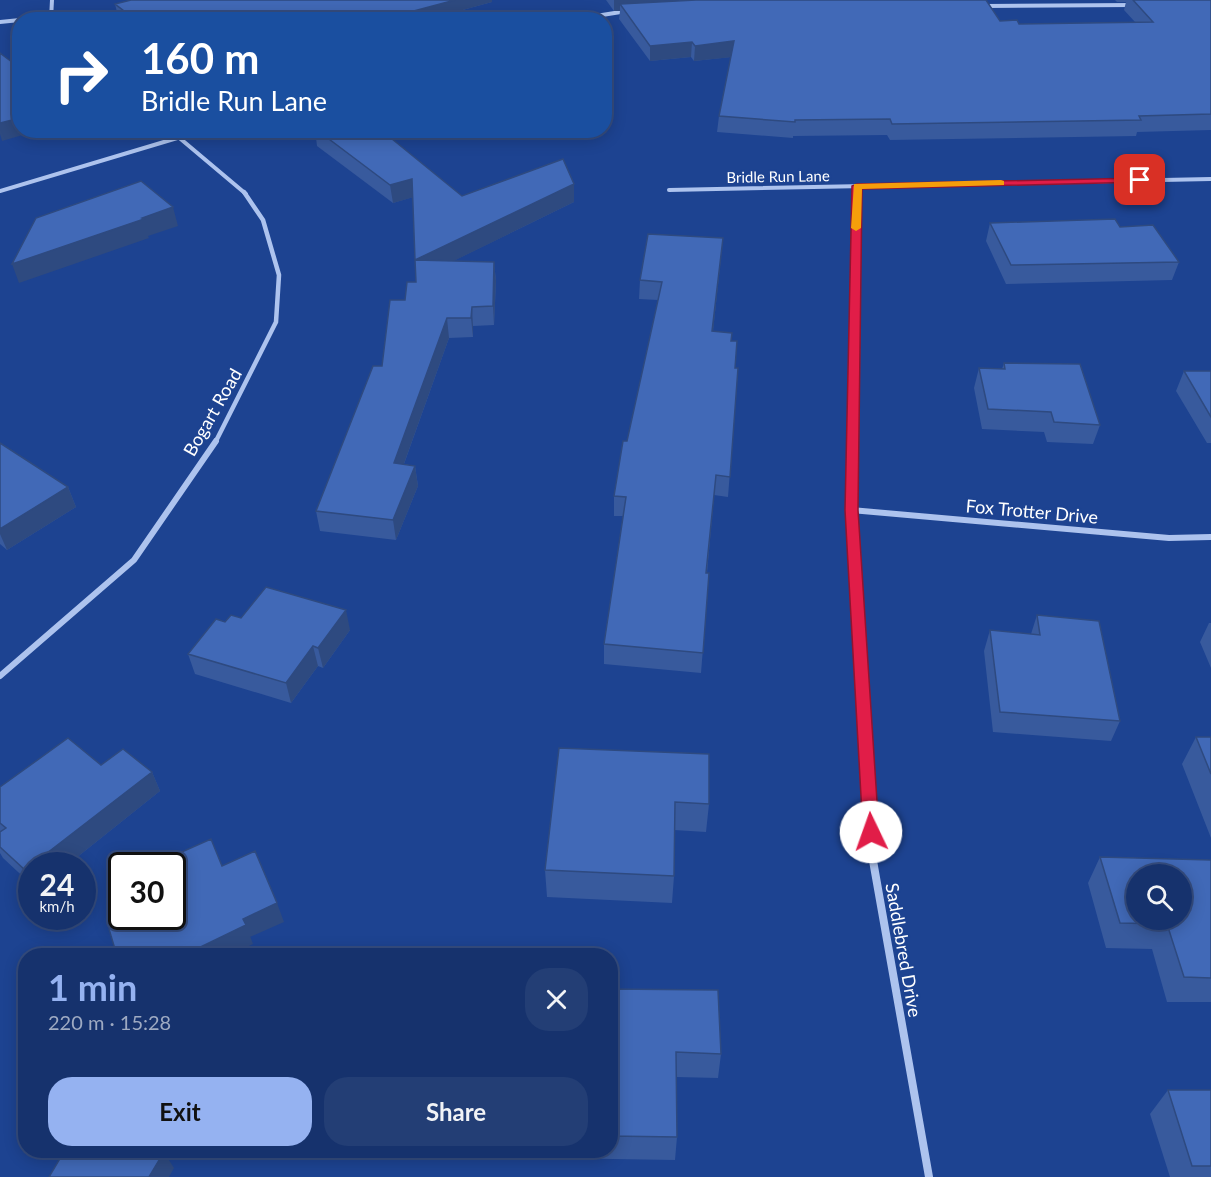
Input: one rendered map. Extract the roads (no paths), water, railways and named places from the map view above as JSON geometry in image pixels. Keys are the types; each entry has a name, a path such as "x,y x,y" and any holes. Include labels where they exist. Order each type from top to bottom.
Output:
{"street":[{"path":"1038,0 1043,7"},
{"path":"983,6 1144,5"},
{"path":"612,14 628,11"},
{"path":"0,191 180,138"},
{"name":"Bogart Road","path":"0,676 135,560 218,439 276,322 279,275 263,220 245,193 180,138"},
{"name":"Bridle Run Lane","path":"669,190 1211,179"},
{"name":"Saddlebred Drive","path":"857,186 851,510 872,855 928,1177"},
{"name":"Fox Trotter Drive","path":"851,510 1169,538 1211,537"}]}
